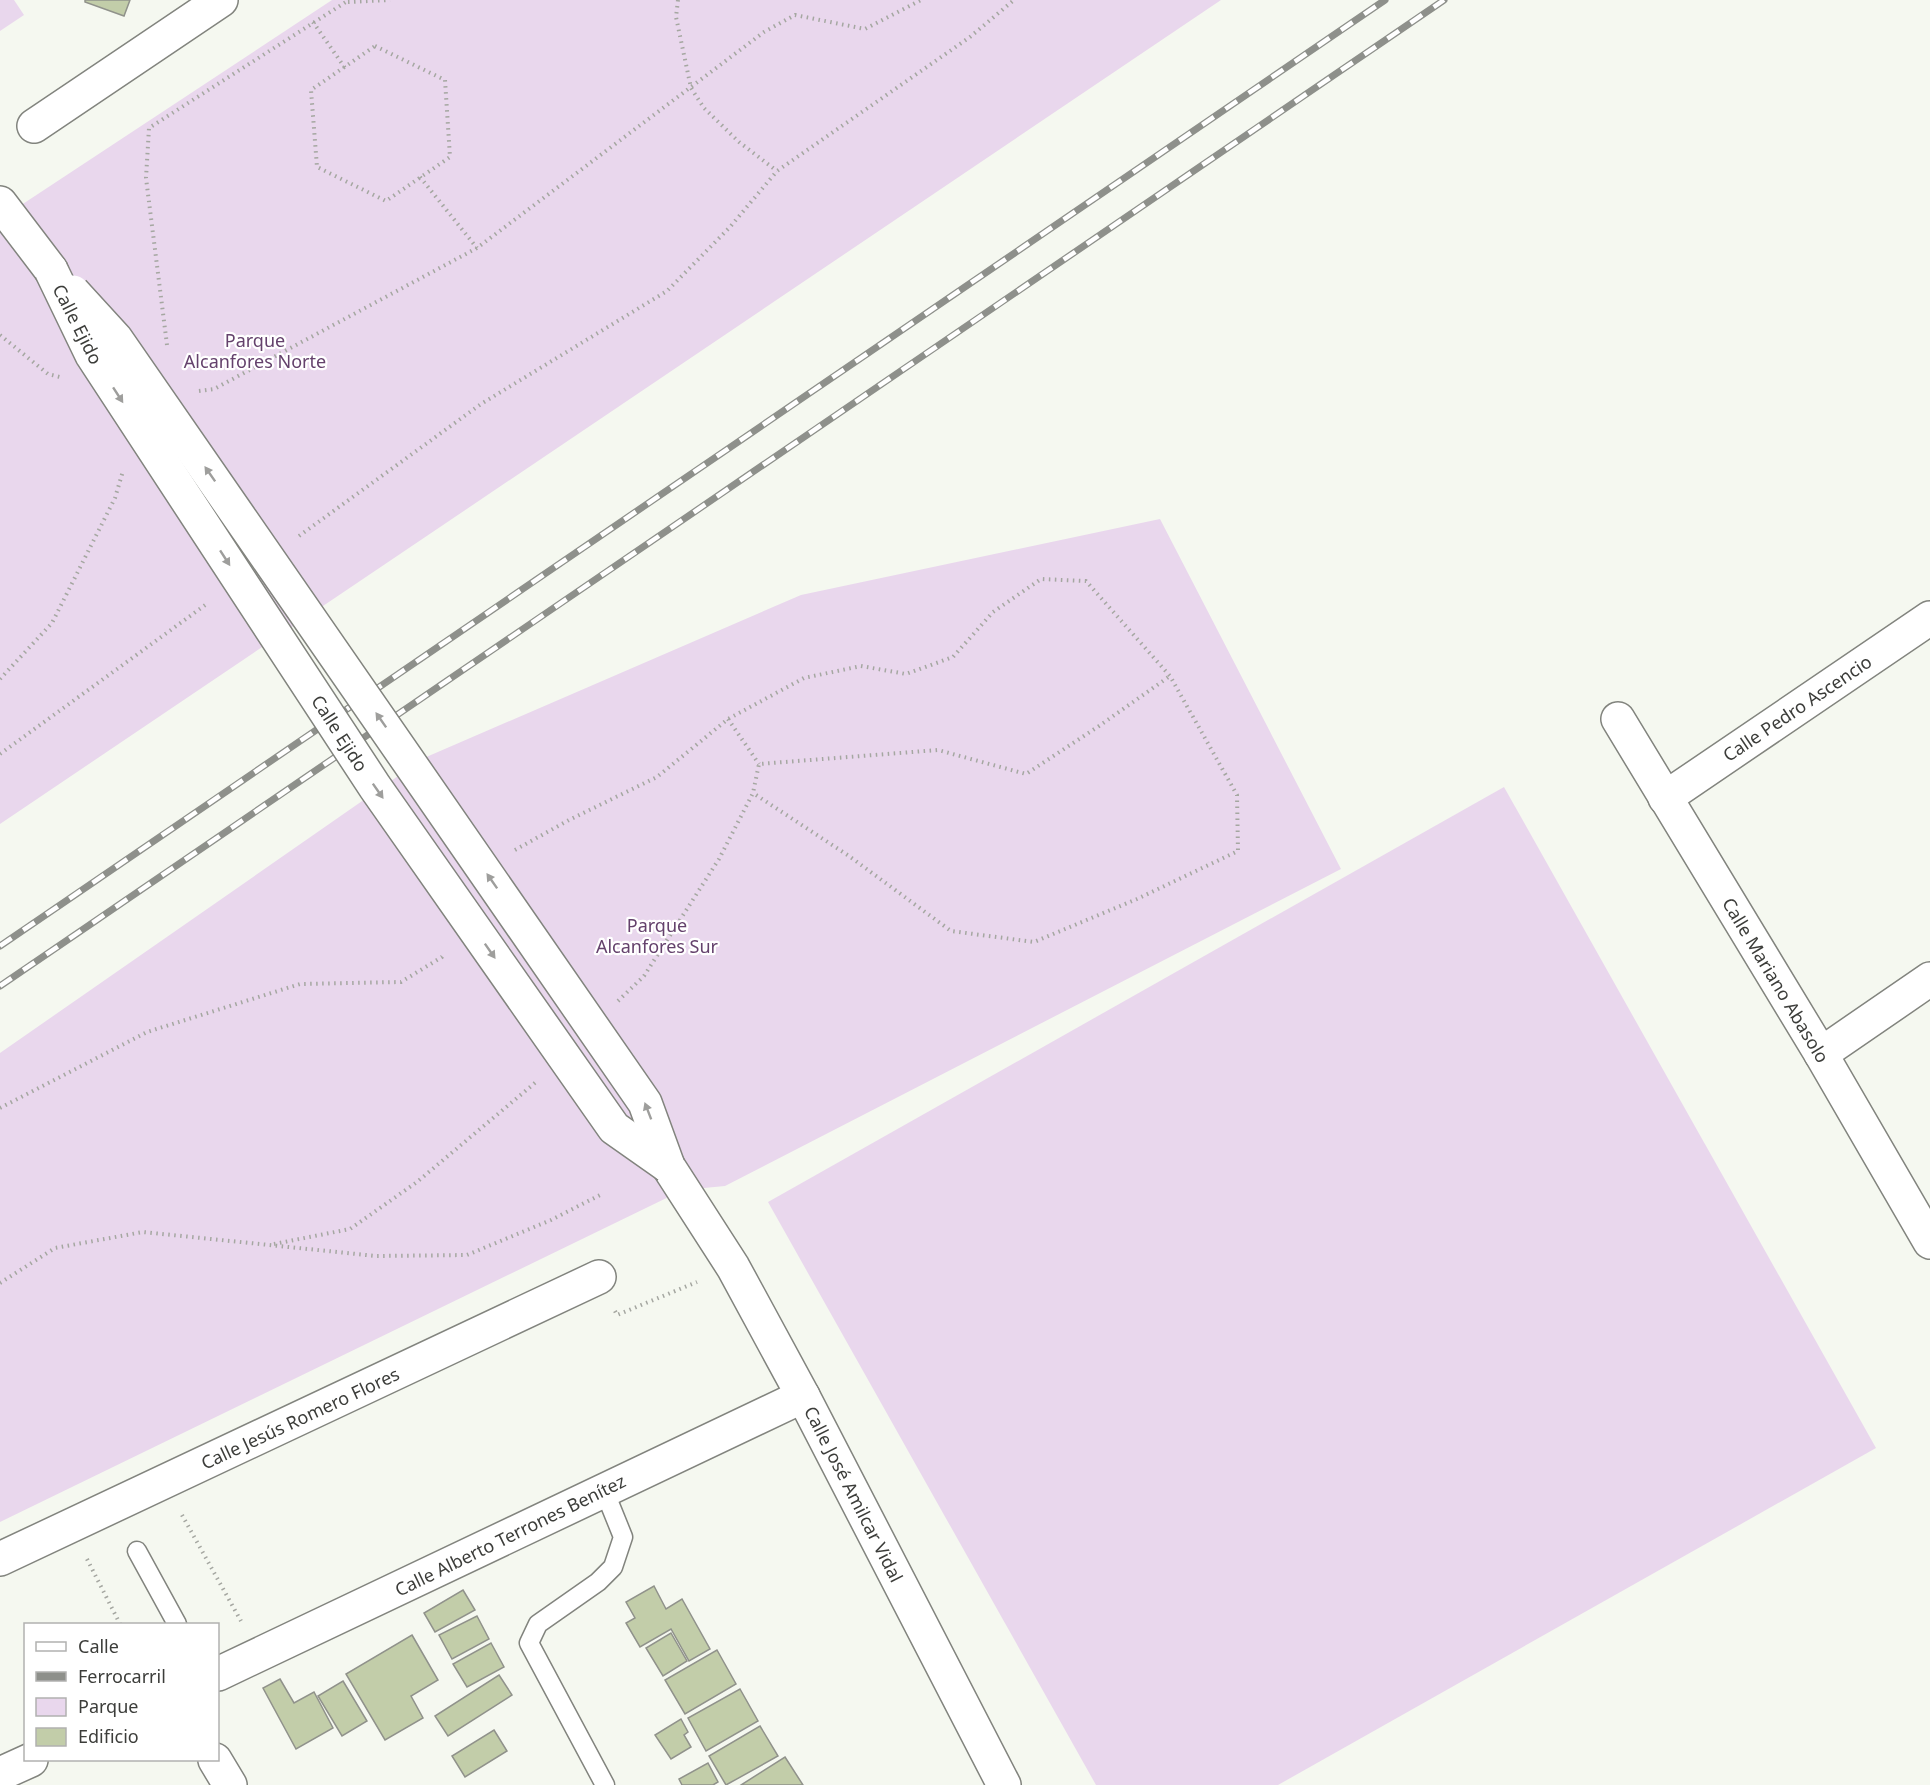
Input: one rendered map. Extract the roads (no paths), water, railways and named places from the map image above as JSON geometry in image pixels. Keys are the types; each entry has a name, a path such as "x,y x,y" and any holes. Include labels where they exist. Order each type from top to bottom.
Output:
{"street":[{"path":"34,126 221,0"},
{"name":"Calle Ejido","path":"0,203 51,270 116,339 625,1074 645,1103 668,1166 695,1208"},
{"name":"Calle Pedro Ascencio","path":"1665,798 1930,618"},
{"name":"Calle Mariano Abasolo","path":"1618,720 1821,1054 1930,1242"},
{"path":"1821,1054 1930,979"},
{"name":"Calle José Amilcar Vidal","path":"695,1208 733,1267 803,1396 1004,1785"},
{"name":"Calle Jesús Romero Flores","path":"0,1559 599,1277"},
{"name":"Calle Alberto Terrones Benítez","path":"219,1674 803,1396"},
{"path":"0,1774 29,1761"},
{"path":"216,1761 230,1785"}],"lane":[{"path":"604,1490 623,1536 613,1567 598,1582 538,1624 529,1643 605,1785"},
{"path":"137,1551 176,1623"}],"railway":[{"path":"0,946 1385,0"},
{"path":"0,986 1444,0"}],"park label":[{"name":"Parque Alcanfores Norte","path":"255,350"},
{"name":"Parque Alcanfores Sur","path":"657,935"}]}
